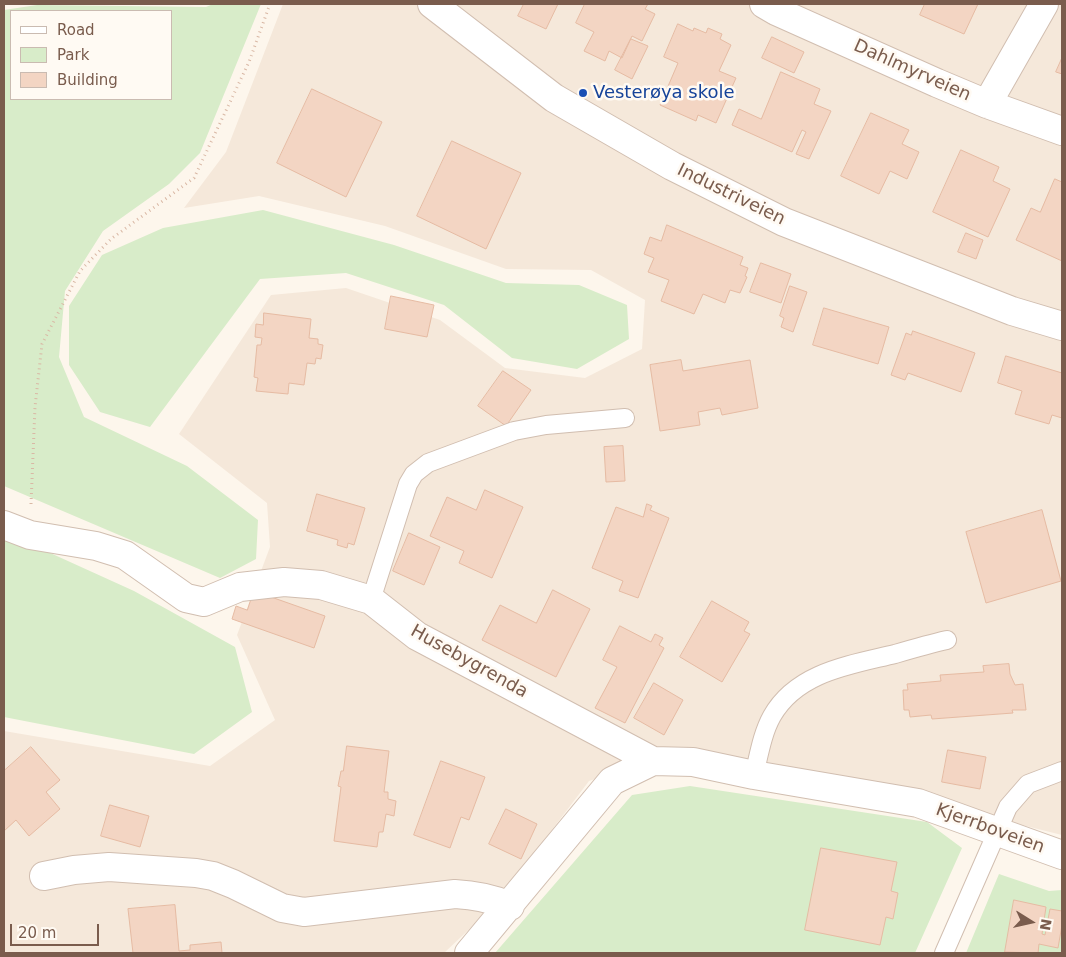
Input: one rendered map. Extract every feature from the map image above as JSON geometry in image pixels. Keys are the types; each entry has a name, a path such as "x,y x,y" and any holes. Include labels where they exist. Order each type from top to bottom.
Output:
{"street":[{"name":"Industriveien","path":"432,4 554,98 672,166 784,222 1012,311 1062,326"},
{"name":"Dahlmyrveien","path":"764,4 829,35 987,104 1062,131"},
{"path":"987,104 1044,4"},
{"name":"Husebygrenda","path":"4,525 30,535 96,546 125,556 186,598 204,602 240,587 284,582 321,585 371,600 417,636 653,761 693,762 754,775 918,803"},
{"name":"Husebygrenda","path":"470,953 612,781 653,761"},
{"name":"Kjerrboveien","path":"918,803 1062,855"},
{"path":"44,876 74,870 109,867 196,873 213,876 233,884 282,908 304,912 455,894 487,897 510,906"}],"lane":[{"path":"371,600 408,484 414,474 428,463 514,431 546,425 625,418"},
{"path":"754,775 767,726 780,704 795,689 824,672 844,665 947,640"},
{"path":"944,953 1008,807 1028,784 1062,771"}],"path":[{"path":"30,535 35,407 42,344 80,271 111,239 194,178 249,62 270,4"}],"shaded area":[{"path":"283,4 1062,4 1062,835 1002,820 675,752 589,781 495,905 444,953 4,953 4,731 210,766 275,720 237,635 270,547 267,503 179,434 271,295 346,288 440,320 505,368 585,378 642,349 645,300 591,270 506,269 385,226 259,196 184,208 226,152"}],"green space":[{"path":"213,4 261,4 200,153 169,184 103,231 65,291 59,357 84,417 187,466 258,520 256,559 220,578 4,486 4,10 37,5 206,7"},
{"path":"263,210 394,245 506,283 579,285 627,305 629,339 577,369 512,358 444,305 346,273 260,279 150,427 100,412 69,365 69,306 102,255 163,228"},
{"path":"4,532 134,591 235,647 252,712 194,754 4,717"},
{"path":"690,786 927,822 962,848 915,953 495,953 632,795"},
{"path":"999,874 1049,891 1062,890 1062,953 966,953"}],"building":[{"path":"524,4 558,4 546,29 518,16"},
{"path":"585,4 648,4 645,9 655,14 642,41 632,36 622,58 609,51 605,61 584,51 594,32 576,23"},
{"path":"925,4 978,4 964,34 920,15"},
{"path":"678,24 693,31 694,28 706,33 708,28 722,34 720,39 731,45 719,71 736,78 716,123 698,115 696,121 660,105 678,63 664,57"},
{"path":"772,37 804,52 794,73 762,58"},
{"path":"631,39 648,46 632,79 615,70"},
{"path":"1062,58 1062,74 1056,72"},
{"path":"781,72 820,89 814,104 831,111 809,159 796,154 806,132 802,130 792,152 732,125 739,109 761,119"},
{"path":"312,89 382,122 346,197 277,163"},
{"path":"871,113 909,130 902,144 919,152 907,179 890,171 879,194 841,176"},
{"path":"452,141 521,173 486,249 417,216"},
{"path":"961,150 999,167 993,181 1010,189 988,237 933,212"},
{"path":"1055,179 1062,182 1062,261 1016,240 1031,208 1040,212"},
{"path":"667,225 743,257 740,265 748,268 745,276 747,277 740,293 730,290 725,303 703,294 694,314 661,301 669,280 648,272 654,258 644,254 650,237 661,241"},
{"path":"966,233 983,240 976,259 958,252"},
{"path":"761,263 791,274 781,303 750,292"},
{"path":"790,286 807,292 793,332 781,327 784,318 780,316"},
{"path":"391,296 434,305 427,337 385,329"},
{"path":"824,308 889,327 878,364 813,345"},
{"path":"264,313 311,319 309,338 318,339 318,344 323,345 321,359 316,358 315,364 307,363 304,385 289,383 288,394 256,391 258,378 254,377 257,345 261,345 262,338 255,337 256,324 263,325"},
{"path":"913,331 975,353 961,392 908,373 905,380 891,375 906,333 911,335"},
{"path":"1006,356 1062,373 1062,418 1052,415 1049,424 1015,414 1022,391 998,383"},
{"path":"681,360 683,371 750,360 758,408 722,415 720,408 698,412 700,425 660,431 650,365"},
{"path":"503,371 531,390 506,426 478,406"},
{"path":"623,446 625,481 606,482 604,447"},
{"path":"485,490 523,507 492,578 459,563 464,551 430,536 447,497 476,510"},
{"path":"317,494 365,508 354,545 348,543 347,548 337,545 338,540 307,531"},
{"path":"647,504 652,506 650,510 669,518 638,598 619,591 623,581 592,568 616,507 643,517"},
{"path":"1042,510 1061,581 986,603 966,532"},
{"path":"409,533 440,547 424,585 393,571"},
{"path":"553,590 590,609 556,677 482,640 500,605 536,623"},
{"path":"254,591 325,616 314,648 232,619 236,606 247,610"},
{"path":"712,601 749,622 744,631 750,634 722,682 680,657"},
{"path":"620,626 651,642 655,634 663,638 659,645 664,648 625,723 595,708 617,667 603,660"},
{"path":"1009,664 1010,674 1015,685 1023,684 1026,710 1012,710 1013,713 932,719 931,715 910,717 909,710 904,710 903,690 908,690 907,684 941,681 940,675 984,672 983,666"},
{"path":"654,683 683,700 664,735 634,718"},
{"path":"347,746 389,751 384,792 388,792 388,799 396,801 394,816 386,814 383,832 379,832 377,847 334,841 341,787 338,786 341,771 343,771"},
{"path":"31,747 60,780 46,792 60,809 29,836 16,820 4,831 4,771"},
{"path":"948,750 986,757 980,789 942,782"},
{"path":"441,761 485,777 469,820 461,817 450,848 414,835"},
{"path":"110,805 149,816 140,847 101,836"},
{"path":"506,809 537,824 521,859 489,844"},
{"path":"821,848 897,862 891,891 898,893 893,919 886,917 880,945 805,930"},
{"path":"1014,900 1046,907 1042,934 1045,935 1050,909 1062,911 1062,925 1058,948 1039,944 1038,953 1005,952"},
{"path":"175,905 179,951 190,950 190,945 221,942 222,953 133,953 128,909"}],"place":[{"name":"Vesterøya skole","path":"583,93"}]}
